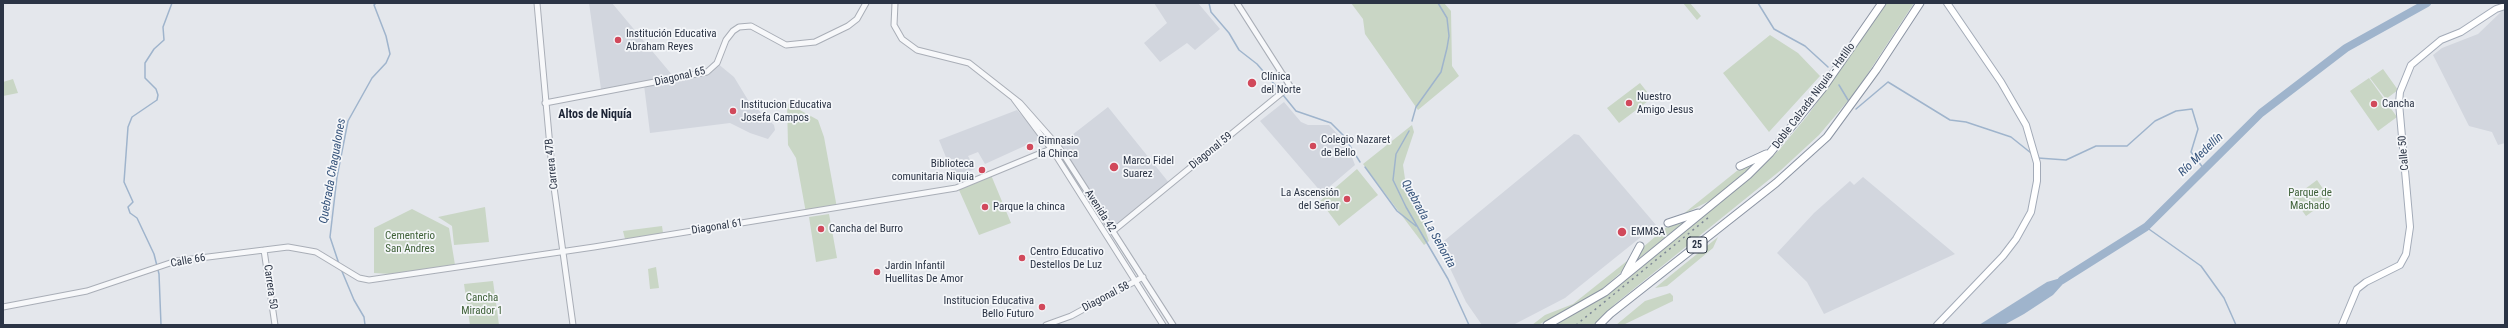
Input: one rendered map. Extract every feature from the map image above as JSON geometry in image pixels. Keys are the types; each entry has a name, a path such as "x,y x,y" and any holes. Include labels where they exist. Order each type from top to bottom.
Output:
{"highway":[{"name":"Doble Calzada Niquia - Hatillo","path":"1547,325 1596,298 1748,175 1770,153 1827,82 1882,3"},
{"name":"25","path":"1599,325 1610,314 1776,182 1827,137 1876,70 1920,3"},
{"path":"1740,166 1770,153"},
{"path":"1668,223 1702,212"},
{"path":"1623,277 1640,246"}],"main road":[{"path":"1937,325 2003,256 2023,228 2035,198 2037,163 2033,143 2026,125 2001,82 1947,3"},
{"name":"Calle 50","path":"2342,325 2357,289 2366,282 2400,265 2406,254 2410,227 2399,103 2400,92 2411,65 2442,40 2461,32 2496,9 2505,6"}],"street":[{"name":"Carrera 47B","path":"537,3 545,103 573,325"},
{"name":"Diagonal 65","path":"545,103 707,72 717,64 726,40 733,31 739,27 751,26 786,46 815,42 848,26 857,19 866,3"},
{"path":"895,3 894,25 902,39 917,50 969,63 992,79 1018,104"},
{"name":"Diagonal 59","path":"1113,231 1290,86 1237,3"},
{"name":"Avenida 42","path":"1018,104 1058,146 1173,325"},
{"name":"Avenida 42","path":"1018,104 1050,148 1163,325"},
{"name":"Diagonal 61","path":"369,280 956,188 1058,146"},
{"name":"Calle 66","path":"3,307 87,291 176,261 295,246 316,252 359,278 369,280"},
{"name":"Carrera 50","path":"264,250 275,325"},
{"name":"Diagonal 58","path":"1046,325 1071,316 1143,277"}],"shaded area":[{"name":"Institución Educativa Abraham Reyes","path":"589,3 612,3 673,76 601,89"},
{"path":"1154,3 1198,3 1220,29 1195,50 1187,43 1160,62 1144,43 1167,23"},
{"path":"2503,10 2505,10 2505,143 2498,145 2492,132 2469,126 2433,55 2442,48 2478,34"},
{"path":"717,63 734,77 748,100 774,125 775,130 768,139 750,133 730,123 650,133 644,85 700,74"},
{"name":"Colegio Nazaret de Bello","path":"1284,102 1301,122 1308,125 1329,125 1342,139 1350,152 1355,165 1322,193 1260,121"},
{"name":"Marco Fidel Suarez","path":"1108,107 1170,184 1113,231 1058,146"},
{"path":"1017,110 1042,138 985,164 978,152 968,156 975,169 954,177 939,140"},
{"path":"1574,134 1579,135 1656,225 1565,298 1513,325 1482,325 1466,302 1439,245"},
{"path":"1863,177 1955,254 1824,314 1807,282 1777,253 1814,213 1850,181 1854,185"}],"green space":[{"path":"1351,3 1444,3 1451,11 1452,66 1459,76 1418,110 1365,34 1363,19"},
{"path":"1683,3 1690,3 1701,16 1697,20"},
{"path":"1887,3 1914,3 1857,90 1819,135 1781,170 1615,304 1595,325 1554,325 1597,301 1631,276 1750,178 1779,150 1808,115"},
{"path":"1770,35 1798,53 1820,76 1769,132 1723,73"},
{"path":"2383,69 2398,90 2386,99 2370,78"},
{"name":"Cancha","path":"2369,78 2397,117 2378,131 2350,91"},
{"path":"13,79 18,93 3,96 3,82"},
{"path":"1640,83 1652,98 1619,123 1607,108"},
{"path":"787,103 818,120 824,137 837,208 806,213 796,158 788,145"},
{"path":"1412,125 1414,132 1403,165 1407,193 1424,219 1424,227 1429,241 1424,245 1363,164"},
{"path":"1759,160 1715,198 1682,215 1738,170"},
{"path":"1357,169 1378,195 1339,226 1320,201"},
{"name":"Parque la chinca","path":"991,175 1011,223 979,235 959,190"},
{"name":"Parque de Machado","path":"2317,180 2330,199 2306,216 2293,198"},
{"path":"485,207 489,242 454,245 452,226 438,217"},
{"name":"Cementerio San Andres","path":"412,209 449,228 455,265 424,272 418,270 390,274 374,273 374,228"},
{"name":"Cancha del Burro","path":"829,214 837,258 816,262 809,217"},
{"path":"1687,220 1637,260 1642,248 1670,224"},
{"path":"662,226 663,233 625,239 623,231"},
{"path":"1718,237 1713,248 1667,286 1655,288"},
{"path":"1632,257 1626,268 1595,295 1538,325 1532,325 1545,315 1573,304"},
{"path":"656,267 659,288 650,289 648,269"},
{"name":"Cancha Mirador 1","path":"493,281 499,325 470,325 464,284"},
{"path":"1670,293 1673,296 1673,301 1623,325 1616,325 1645,301"}],"water":[{"path":"2071,275 2053,295 2004,325 1979,325 2047,282"}],"waterway":[{"path":"161,325 159,274 154,254 137,218 130,213 128,207 133,202 124,182 128,127 132,117 157,100 158,95 156,89 145,78 145,63 154,49 164,40 163,27 172,3"},
{"name":"Quebrada Chagualones","path":"339,264 330,237 337,177 348,121 372,78 386,63 390,54 386,36 374,5 376,3"},
{"path":"1209,3 1211,12 1229,33 1239,50 1257,64 1281,92"},
{"name":"Quebrada La Señorita","path":"1412,121 1416,107 1441,72 1447,48 1449,36 1447,18 1438,3"},
{"path":"1758,3 1774,29 1805,46 1828,67"},
{"name":"Río Medellín","path":"2062,280 2146,227 2261,113 2346,48 2427,3"},
{"path":"1856,109 1888,82 1950,120 1966,122 2011,137 2031,153"},
{"path":"1839,85 1848,100"},
{"path":"1283,95 1296,111 1331,123 1343,135 1360,162"},
{"path":"2038,158 2066,160 2096,146 2127,146 2155,121 2176,111 2192,109 2198,129 2191,152 2204,169"},
{"name":"Quebrada La Señorita","path":"1409,131 1396,154 1393,180 1406,207 1448,279 1469,325"},
{"path":"1365,167 1397,211 1416,226"},
{"path":"2146,227 2201,266 2224,298 2236,325"},
{"name":"Quebrada Chagualones","path":"341,269 354,300 364,317 365,325"}],"railway":[{"path":"1576,325 1709,217"}],"place":[{"name":"Institución Educativa Abraham Reyes","path":"618,40"},
{"name":"Clínica del Norte","path":"1252,83"},
{"name":"Nuestro Amigo Jesus","path":"1629,103"},
{"name":"Cancha","path":"2374,104"},
{"name":"Institucion Educativa Josefa Campos","path":"733,111"},
{"name":"Colegio Nazaret de Bello","path":"1313,146"},
{"name":"Gimnasio la Chinca","path":"1030,147"},
{"name":"Marco Fidel Suarez","path":"1114,167"},
{"name":"Biblioteca comunitaria Niquia","path":"982,170"},
{"name":"La Ascensión del Señor","path":"1347,199"},
{"name":"Parque la chinca","path":"985,207"},
{"name":"Cancha del Burro","path":"821,229"},
{"name":"EMMSA","path":"1622,232"},
{"name":"Centro Educativo Destellos De Luz","path":"1022,258"},
{"name":"Jardin Infantil Huellitas De Amor","path":"877,272"},
{"name":"Institucion Educativa Bello Futuro","path":"1042,307"}],"district":[{"name":"Altos de Niquía","path":"595,115"}]}
